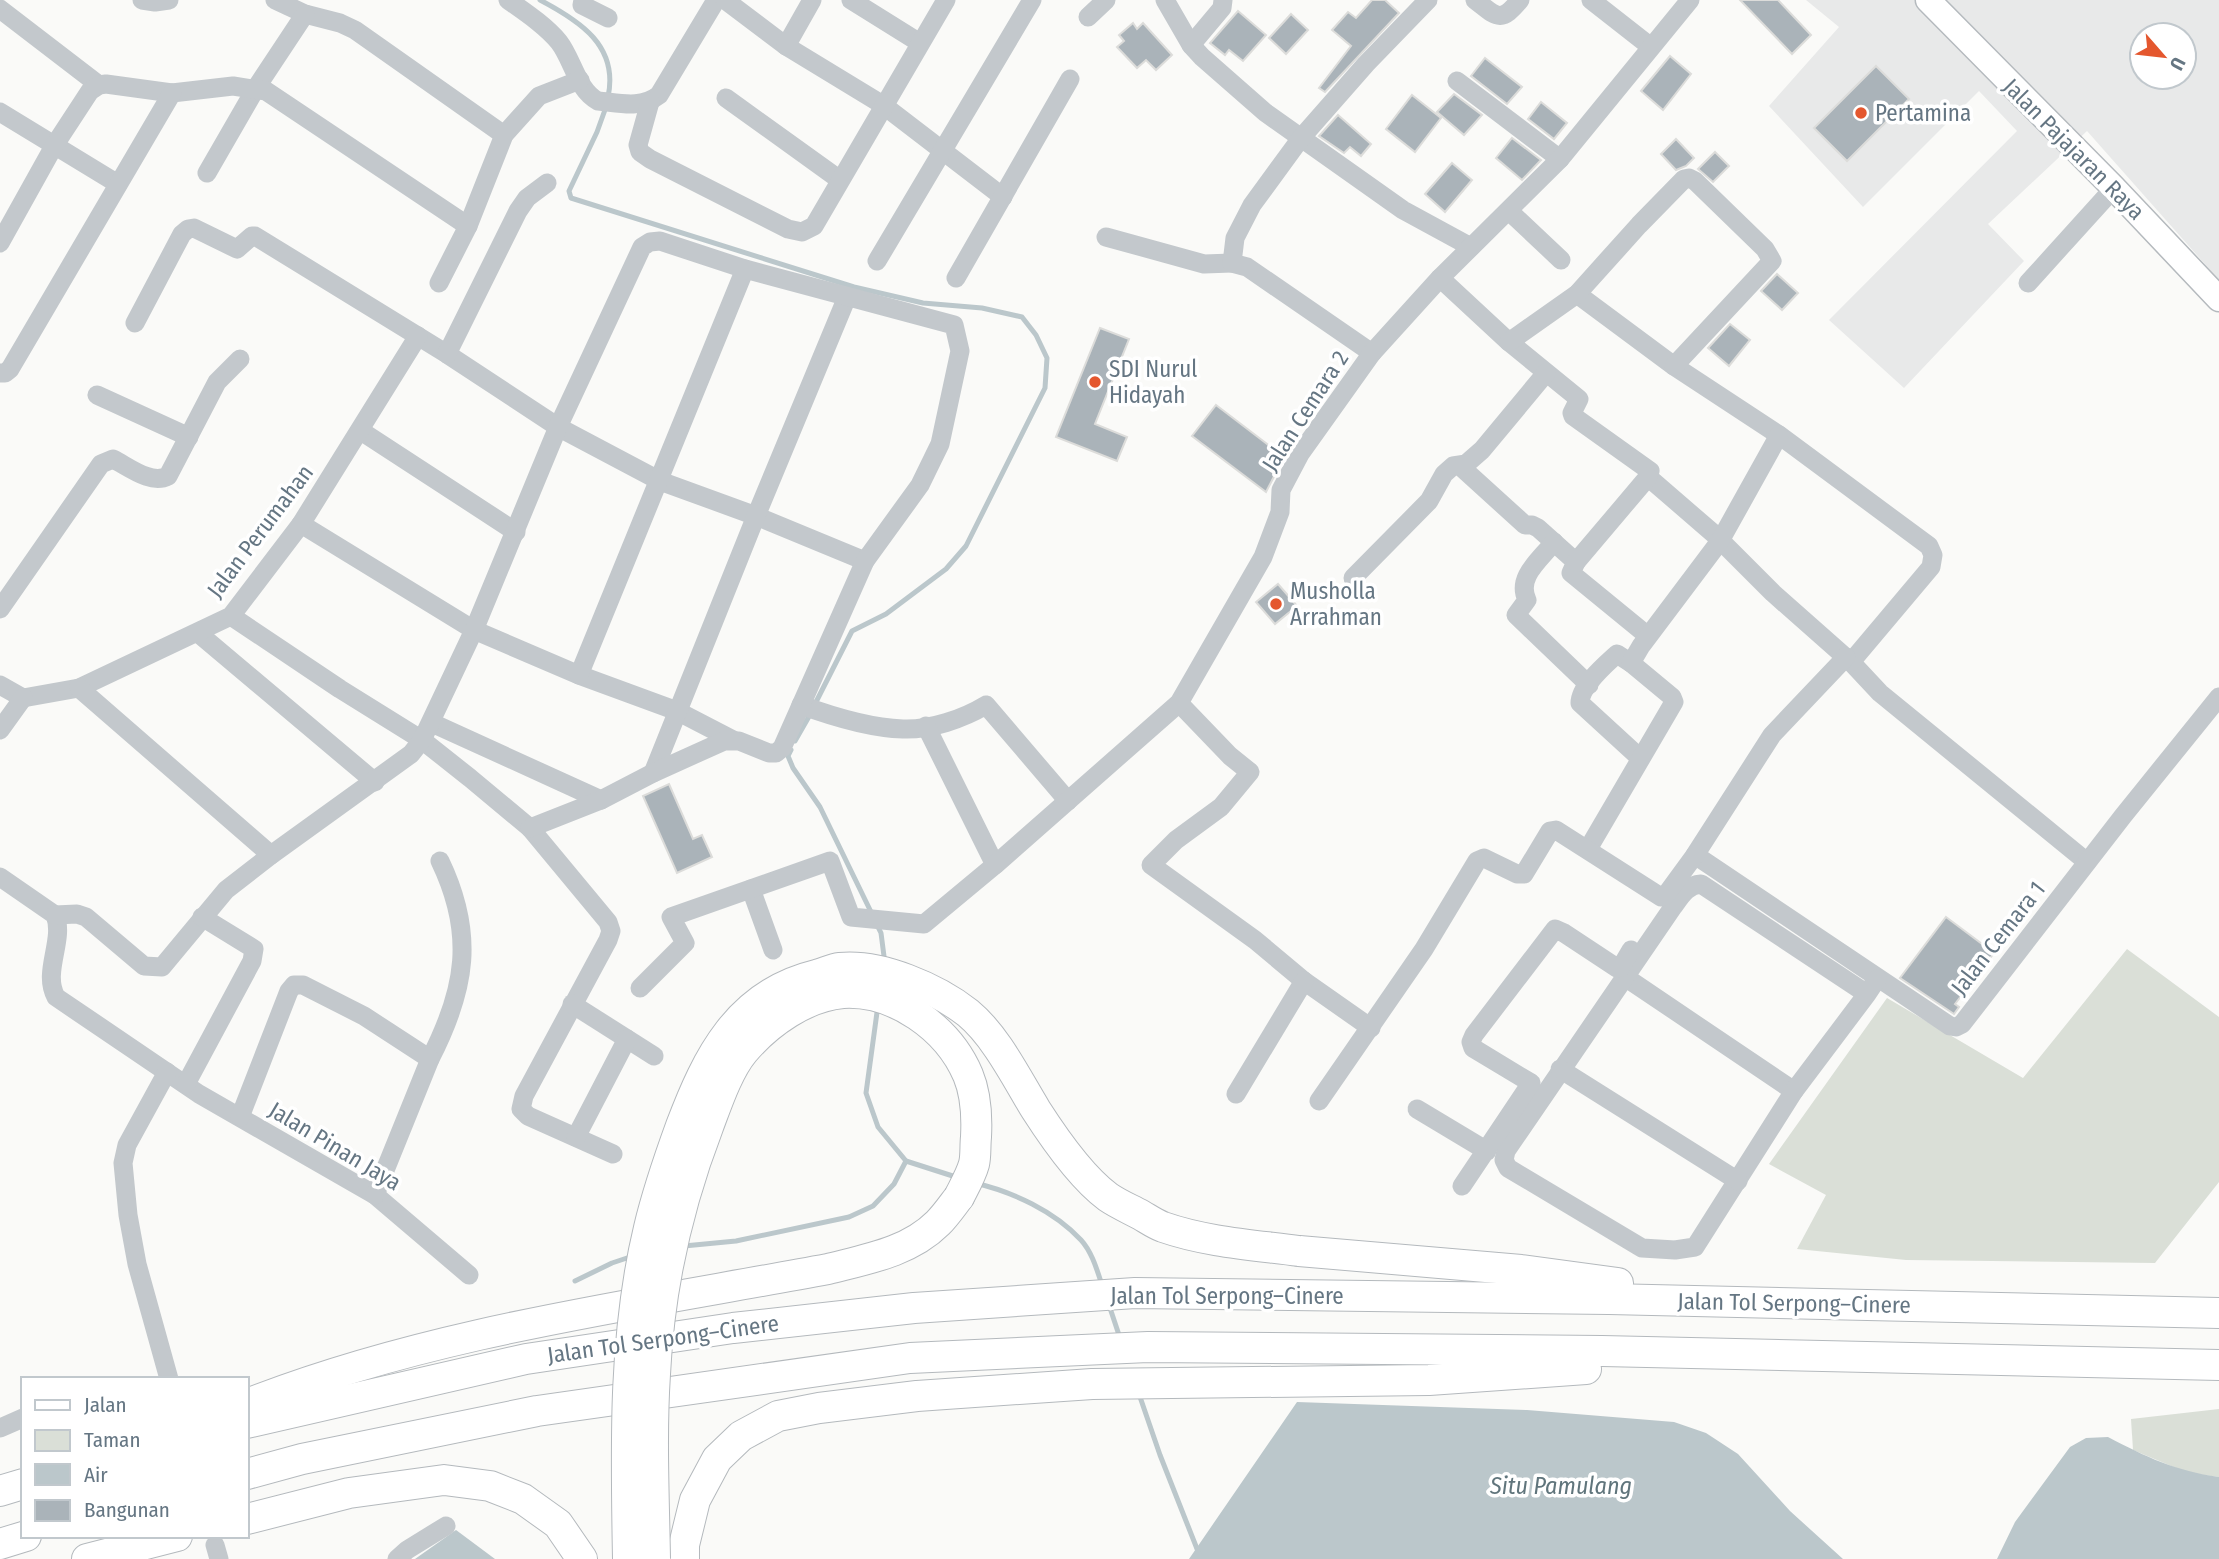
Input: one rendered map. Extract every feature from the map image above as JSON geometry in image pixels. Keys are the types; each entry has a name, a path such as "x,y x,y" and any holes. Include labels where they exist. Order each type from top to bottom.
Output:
{"highway":[{"path":"628,1559 629,1373 636,1294 652,1215 671,1152 697,1083 724,1036 759,1000 799,979 841,968 874,971 919,983 969,1014 1006,1058 1037,1111 1068,1156 1107,1196 1161,1227 1223,1242 1521,1270 1761,1302"},
{"path":"248,1404 334,1373 416,1350 502,1330 664,1300 828,1269 880,1256 911,1244 937,1224 959,1197 974,1163 977,1118 968,1076 945,1038 913,1011 878,997 842,993 804,1003 773,1024 743,1052 721,1094 696,1158 676,1230 664,1297 664,1300 655,1373 655,1559"},
{"name":"Jalan Tol Serpong–Cinere","path":"248,1423 526,1359 759,1325 914,1308 1135,1293 1761,1302 2205,1314"},
{"path":"248,1474 302,1459 537,1411 910,1358 1148,1347 1602,1351 2206,1366"},
{"path":"684,1559 684,1545 695,1500 717,1459 741,1436 778,1416 819,1408 917,1396 1092,1384 1429,1380 1772,1356"},
{"path":"248,1519 349,1493 444,1480 490,1486 523,1499 558,1524 582,1559"},
{"path":"0,1491 21,1485"},
{"path":"0,1544 21,1538"},
{"path":"87,1559 169,1538"}],"main road":[{"name":"Jalan Pajajaran Raya","path":"1928,0 2114,188 2219,299"}],"street":[{"path":"142,0 169,0"},
{"path":"275,0 355,30 504,135"},
{"path":"508,0 559,43 590,95 607,102 639,104 650,102 659,95 716,0"},
{"path":"583,0 582,5 608,18"},
{"path":"725,0 786,46 883,105 1003,197"},
{"path":"786,46 812,0"},
{"path":"851,0 920,43"},
{"path":"650,102 638,145 640,152 788,229 802,232 814,226 946,0"},
{"path":"877,261 1032,0"},
{"path":"1088,17 1106,0"},
{"path":"1165,0 1191,45 1258,106 1403,210 1471,247"},
{"path":"1191,45 1222,8 1223,0"},
{"path":"1232,263 1235,238 1252,205 1301,138 1366,64 1428,0"},
{"path":"1475,0 1494,15 1502,17 1520,0"},
{"path":"1591,0 1651,47"},
{"name":"Jalan Cemara 2","path":"751,889 830,861 867,919 924,924 995,866 1179,702 1263,557 1280,512 1281,491 1300,454 1372,353 1440,278 1560,159 1690,0"},
{"path":"0,9 99,85"},
{"path":"207,173 256,88 304,13"},
{"path":"554,88 565,53"},
{"path":"956,278 1070,79"},
{"path":"439,283 468,226 504,135 539,96 580,80"},
{"path":"1457,81 1560,159"},
{"path":"0,243 54,146 90,91 106,84 172,93 233,86 266,90 468,226"},
{"path":"0,373 10,369 172,93"},
{"path":"726,98 840,180"},
{"path":"0,112 118,184"},
{"path":"1510,342 1577,294 1639,225 1684,179 1689,178 1765,248 1772,261 1674,366"},
{"path":"447,354 518,212 527,198 547,183"},
{"path":"2028,283 2114,188"},
{"path":"1509,211 1561,260"},
{"path":"135,323 182,234 188,229 194,228 237,249 255,236 447,354 558,427 660,481 756,516 865,561"},
{"path":"1106,237 1205,264 1232,263 1247,267 1372,353"},
{"path":"0,877 55,915 86,916 144,966 156,968 167,963 226,890 411,754 427,732 474,629 516,532 558,427 642,247 650,242 660,241 745,269 954,325 960,351 940,444 931,466 865,561 782,748 776,753 733,740 677,711 579,675 474,629 301,524"},
{"path":"579,675 745,269"},
{"path":"1440,278 1510,342 1580,400 1572,413 1573,416 1650,471 1648,477 1576,562 1571,573 1648,636"},
{"path":"1462,1186 1531,1083 1474,1048 1471,1042 1474,1035 1555,929 1612,966 1621,967 1772,735 1848,659 1931,566 1932,550 1929,545 1779,435 1674,366 1577,294"},
{"path":"653,773 847,297"},
{"name":"Jalan Perumahan","path":"23,698 79,688 231,616 301,524 418,336"},
{"path":"0,609 101,464 113,459 151,478 161,479 167,476 217,382 240,359"},
{"path":"1353,578 1429,501 1444,474 1482,450 1546,373"},
{"path":"97,395 189,437"},
{"path":"361,431 516,532"},
{"path":"1631,663 1648,636 1720,541 1779,435"},
{"path":"1460,466 1525,525 1532,525 1576,562"},
{"path":"1648,477 1848,659 1880,693 2087,862"},
{"path":"1554,542 1526,577 1522,585 1527,600 1516,615 1589,685"},
{"path":"231,616 427,732 601,800"},
{"path":"198,633 375,782"},
{"path":"1588,849 1674,699 1618,654 1580,696 1580,703 1640,758"},
{"path":"0,685 23,698 0,730"},
{"path":"79,688 271,855"},
{"name":"Jalan Cemara 1","path":"1695,855 1872,987 1956,1027 1962,1024 2219,697"},
{"path":"1179,702 1230,756 1250,772 1221,807 1176,840 1151,865 1255,940 1304,981 1371,1028"},
{"path":"801,705 827,714 903,729 926,726 973,713 986,705 1068,801"},
{"path":"926,726 995,866"},
{"path":"427,732 530,828 608,922 611,931 524,1096 521,1109 528,1116 612,1154"},
{"path":"530,828 601,800 724,741 733,740"},
{"path":"1319,1101 1371,1028 1480,859 1484,858 1517,874 1524,874 1552,830 1588,849 1643,887 1661,897 1665,896"},
{"path":"374,1195 458,994 462,965 459,911 452,885 440,861"},
{"path":"1701,884 1872,987 1794,1091 1695,1247 1675,1250 1642,1248 1508,1168 1504,1160 1506,1151 1560,1069 1689,887 1701,884"},
{"path":"640,988 685,943 671,917 751,889 773,950"},
{"name":"Jalan Pinan Jaya","path":"55,915 58,923 51,980 56,997 186,1084 374,1195 469,1275"},
{"path":"186,1084 251,961 254,949 202,917"},
{"path":"1625,977 1794,1091"},
{"path":"1236,1094 1304,981"},
{"path":"240,1117 294,985 303,985 363,1016 430,1059"},
{"path":"572,1004 654,1056"},
{"path":"576,1137 627,1039"},
{"path":"1560,1069 1738,1181"},
{"path":"164,1377 137,1264 128,1215 123,1163 127,1145 167,1072"},
{"path":"1417,1109 1487,1151"},
{"path":"0,1428 21,1419"},
{"path":"397,1559 446,1526"}],"shaded area":[{"path":"1806,0 2219,0 2219,280 2087,131 1988,224 2024,261 1904,388 1829,320 2017,131 1979,91 1863,207 1769,106 1839,27"}],"green space":[{"path":"2127,949 2219,1017 2219,1182 2155,1263 1906,1260 1797,1249 1826,1195 1769,1164 1887,998 2023,1078"},
{"path":"2219,1409 2219,1477 2188,1473 2133,1450 2131,1419"}],"water":[{"name":"Situ Pamulang","path":"1297,1402 1527,1410 1674,1422 1706,1433 1738,1454 1790,1511 1843,1559 1189,1559"},
{"path":"2108,1437 2162,1462 2219,1477 2219,1559 1997,1559 2015,1522 2070,1447 2086,1438"},
{"path":"456,1530 495,1559 415,1559"}],"building":[{"path":"1372,0 1385,0 1399,13 1325,92 1319,88 1351,46 1332,30 1348,12 1356,18"},
{"path":"1740,0 1778,0 1811,35 1792,54"},
{"path":"1238,11 1266,35 1243,61 1229,50 1225,55 1210,43"},
{"path":"1291,14 1308,30 1286,54 1269,38"},
{"path":"1133,23 1137,29 1143,23 1172,55 1156,70 1146,60 1137,68 1117,47 1124,41 1119,35"},
{"path":"1670,56 1691,74 1663,110 1641,91"},
{"path":"1485,58 1522,87 1507,104 1471,76"},
{"name":"Pertamina","path":"1876,66 1909,99 1847,161 1814,128"},
{"path":"1454,94 1482,115 1464,135 1437,112"},
{"path":"1412,95 1441,118 1415,152 1386,129"},
{"path":"1541,102 1567,123 1554,139 1528,119"},
{"path":"1338,115 1371,144 1361,156 1350,147 1344,153 1319,136"},
{"path":"1512,138 1541,160 1522,180 1496,158"},
{"path":"1676,139 1694,158 1686,166 1676,170 1661,154"},
{"path":"1715,152 1729,166 1713,182 1698,169"},
{"path":"1452,163 1472,180 1445,212 1425,194"},
{"path":"1777,274 1798,293 1782,310 1761,291"},
{"path":"1730,324 1750,340 1729,366 1708,348"},
{"name":"SDI Nurul Hidayah","path":"1100,328 1129,339 1095,424 1127,437 1117,461 1056,437"},
{"path":"1216,405 1284,457 1266,492 1192,436"},
{"name":"Musholla Arrahman","path":"1278,584 1297,606 1275,624 1256,602"},
{"path":"669,784 693,839 702,835 712,857 677,873 643,796"},
{"path":"1946,917 1994,953 1955,1004 1959,1007 1954,1014 1900,978"}],"waterway":[{"path":"540,0 582,26 602,49 608,63 608,97"},
{"path":"606,107 569,191 571,198 854,287 923,303 982,308 1022,317 1036,335 1047,358 1045,388 966,546 946,569 886,614 852,631 815,704"},
{"path":"795,741 811,713"},
{"path":"791,750 788,756 793,768 820,807 872,914"},
{"path":"876,923 881,933 885,964"},
{"path":"878,1005 866,1093 878,1127 906,1161 959,1178"},
{"path":"684,1246 736,1241 849,1217 873,1206 894,1184 906,1161"},
{"path":"975,1183 1032,1204 1058,1220 1081,1240 1088,1250 1102,1285"},
{"path":"575,1281 633,1256"},
{"path":"1109,1305 1120,1338"},
{"path":"1139,1394 1201,1559"}],"place":[{"name":"Pertamina","path":"1861,113"},
{"name":"SDI Nurul Hidayah","path":"1095,382"},
{"name":"Musholla Arrahman","path":"1276,604"}]}
